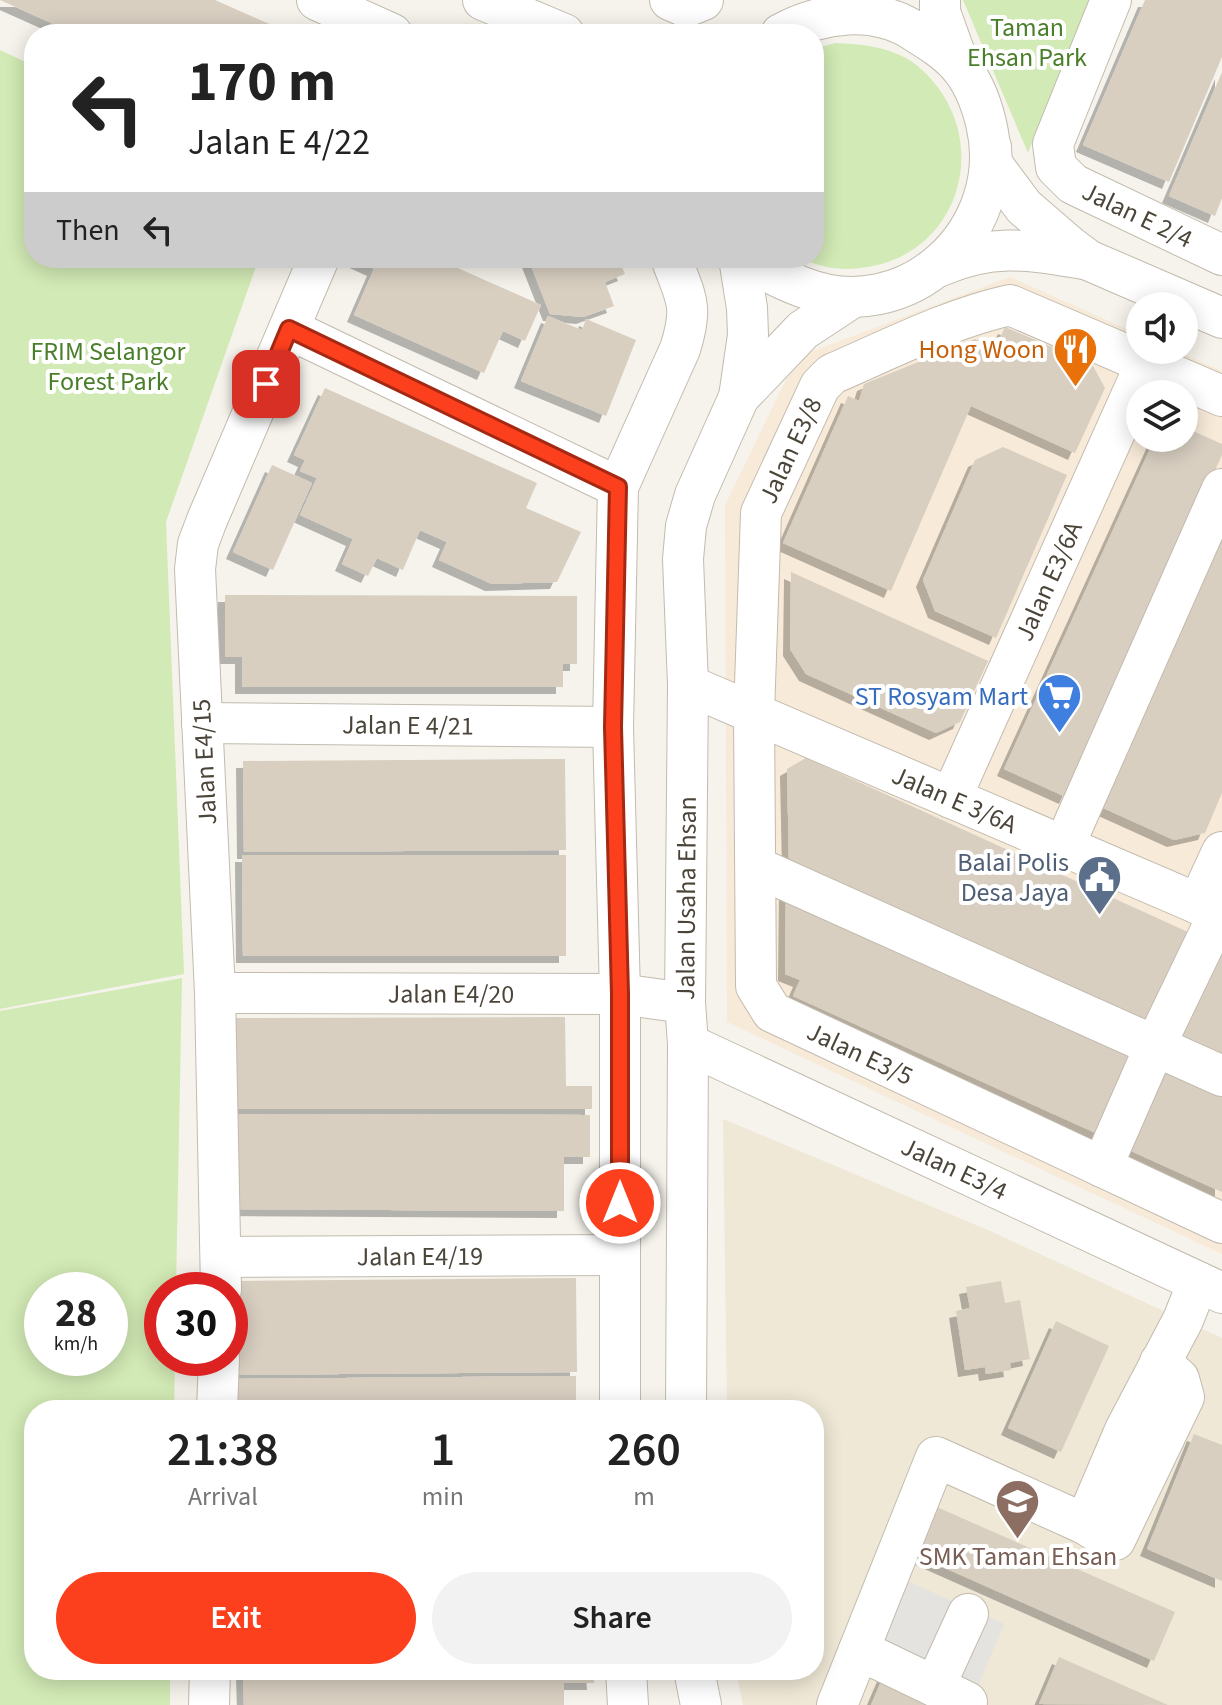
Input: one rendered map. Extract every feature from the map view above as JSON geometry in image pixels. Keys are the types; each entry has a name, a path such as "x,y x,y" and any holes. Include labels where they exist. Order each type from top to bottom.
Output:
{"street":[{"path":"317,0 370,24"},
{"path":"483,0 540,24"},
{"path":"670,0 686,7 703,0"},
{"path":"940,0 940,12 959,65 976,91 990,138 992,164 1024,207 1088,260"},
{"name":"Jalan E 2/4","path":"1111,0 1053,144 1056,167 1073,184 1222,255"},
{"path":"807,24 861,6 908,27 941,48 959,65"},
{"path":"939,266 964,240 981,209 990,174 990,138"},
{"path":"765,268 781,279 816,293 853,297 899,289 939,266 971,254 1010,249 1088,260 1222,318"},
{"name":"Jalan E4/15","path":"221,1272 215,993 195,569 198,544 315,268"},
{"path":"620,1400 620,994 613,727 618,487 687,327 689,308 675,268"},
{"name":"Jalan Usaha Ehsan","path":"686,1400 688,685 683,559 686,526 695,495 739,397 748,335 741,268"},
{"name":"Jalan Usaha Ehsan","path":"739,397 803,330 853,297"},
{"name":"Jalan E3/8","path":"754,713 761,513 816,394 832,374 952,322 1010,305 1126,354"},
{"path":"289,329 618,487"},
{"name":"Jalan E3/6A","path":"951,798 1146,364"},
{"name":"Jalan E3/8","path":"1148,364 1222,396"},
{"path":"1064,846 1222,489"},
{"name":"Jalan E 3/6A","path":"688,685 1213,911"},
{"name":"Jalan E3/5","path":"754,713 756,986 772,1012 1222,1223"},
{"name":"Jalan E 4/21","path":"202,723 613,727"},
{"path":"1102,1167 1213,911 1222,852"},
{"path":"756,867 1222,1076"},
{"name":"Jalan E4/20","path":"215,993 620,994 685,1003"},
{"name":"Jalan E3/4","path":"688,1044 1210,1288"},
{"name":"Jalan E4/19","path":"248,1273 619,1255"},
{"path":"837,1705 936,1457 1085,1524 1125,1430 1160,1362 1183,1320 1210,1288"},
{"path":"217,1400 218,1376"},
{"path":"859,1650 951,1694 968,1614"},
{"path":"209,1705 210,1680"},
{"path":"627,1680 628,1705"},
{"path":"696,1680 701,1705"}],"shaded area":[{"path":"1010,277 1126,329 1126,364 1198,364 1198,360 1222,371 1222,1254 727,1022 725,505 797,357"},
{"name":"SMK Taman Ehsan","path":"723,1119 988,1230 1222,1338 1222,1705 743,1705 738,1680 824,1680 824,1400 727,1400"},
{"path":"905,1580 1004,1624 970,1705 868,1667"}],"green space":[{"name":"Taman Ehsan Park","path":"963,0 1089,0 1028,153"},
{"path":"835,43 863,45 906,58 933,81 945,98 956,124 961,151 960,178 952,204 938,226 919,245 896,259 867,267 824,266 824,46"},
{"name":"FRIM Selangor Forest Park","path":"0,50 24,61 24,268 255,268 166,522 184,974 0,1009"},
{"path":"182,978 176,1272 144,1272 144,1376 175,1376 174,1400 24,1400 24,1680 170,1680 170,1705 0,1705 0,1011"}],"building":[{"path":"0,0 215,0 269,24 54,24"},
{"path":"1145,0 1222,0 1222,57 1169,182 1083,145"},
{"path":"1222,72 1222,198 1215,216 1169,196"},
{"path":"372,268 458,268 541,305 525,341 503,331 484,373 354,315"},
{"path":"532,268 622,268 625,274 605,282 614,306 583,317 550,314"},
{"path":"548,316 582,330 586,319 636,340 606,416 521,381"},
{"path":"1005,327 1092,364 1105,388 1075,453 971,406 891,591 783,543 848,396 859,401 864,384 975,339 995,349"},
{"path":"325,388 537,483 526,508 581,532 557,582 492,584 439,560 447,542 420,530 403,570 377,558 368,576 342,564 353,539 300,515 317,478 300,471 305,460 294,455"},
{"path":"1198,433 1222,444 1222,455 1066,797 1004,769 1149,452 1198,452"},
{"path":"1003,447 1067,475 996,638 935,611 923,580 975,460"},
{"path":"272,465 312,483 273,570 233,552"},
{"path":"1222,530 1222,793 1205,833 1174,840 1101,807"},
{"path":"791,572 988,661 960,722 936,733 806,674 790,649"},
{"path":"225,595 577,596 577,664 563,664 563,687 242,687 242,657 225,657"},
{"path":"806,758 1201,938 1160,1030 789,862 787,769"},
{"path":"565,759 566,850 244,852 243,761"},
{"path":"242,855 566,855 566,956 243,956"},
{"path":"786,882 1150,1047 1109,1139 793,996 800,980 785,974"},
{"path":"1222,946 1222,1060 1180,1041"},
{"path":"565,1017 566,1086 592,1086 592,1109 225,1109 224,1018"},
{"path":"1174,1056 1222,1078 1222,1192 1131,1151"},
{"path":"229,1114 590,1115 590,1157 564,1157 564,1211 229,1209"},
{"path":"576,1278 577,1372 248,1375 248,1281"},
{"path":"1001,1281 1005,1303 1020,1300 1030,1359 1010,1363 1011,1370 986,1374 985,1367 965,1370 956,1311 970,1308 966,1287"},
{"path":"1056,1321 1109,1346 1061,1452 1008,1428"},
{"path":"576,1376 576,1400 233,1400 233,1379"},
{"path":"1194,1434 1222,1445 1222,1581 1147,1549"},
{"path":"930,1504 1175,1612 1154,1661 909,1552"},
{"path":"1059,1657 1168,1705 1039,1704"},
{"path":"886,1670 962,1705 871,1705"},
{"path":"243,1680 594,1680 594,1683 564,1683 564,1705 244,1705"}],"place":[{"name":"Hong Woon","path":"1076,388"},
{"name":"ST Rosyam Mart","path":"1059,735"},
{"name":"Balai Polis Desa Jaya","path":"1100,916"},
{"name":"SMK Taman Ehsan","path":"1018,1540"}],"route":[{"path":"266,384 289,329 618,487 613,727 620,994 620,1203"}]}
